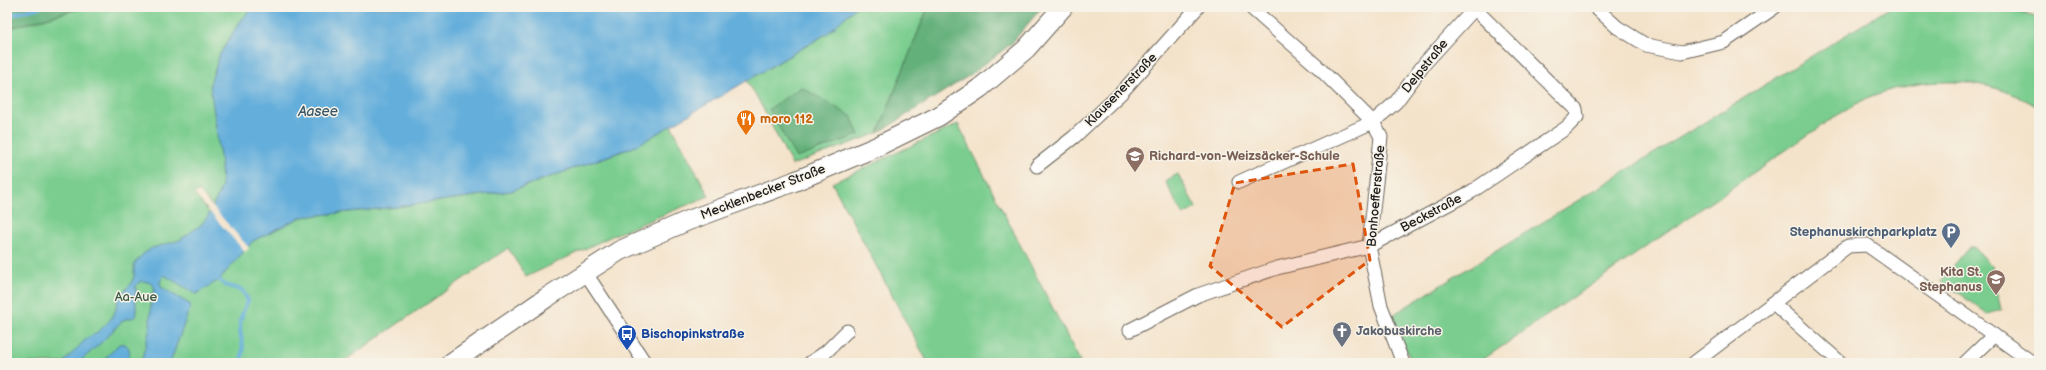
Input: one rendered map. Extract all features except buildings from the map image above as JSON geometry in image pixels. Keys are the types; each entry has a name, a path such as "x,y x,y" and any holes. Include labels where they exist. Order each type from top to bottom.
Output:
{"street":[{"name":"Mecklenbecker Straße","path":"451,363 585,272 619,251 687,221 793,182 876,147 939,116 980,88 1026,49 1063,7"},
{"name":"Klausenerstraße","path":"1037,166 1074,137 1121,93 1198,7"},
{"name":"Bonhoefferstraße","path":"1250,7 1318,67 1373,122 1381,137 1369,246 1380,306 1403,363"},
{"path":"1595,7 1617,27 1646,45 1682,52 1724,42 1775,7"},
{"name":"Delpstraße","path":"1373,122 1396,102 1425,63 1475,8"},
{"name":"Beckstraße","path":"1130,330 1198,295 1277,268 1369,246 1471,192 1566,128 1577,117 1576,109 1475,8"},
{"path":"1239,182 1373,122"},
{"path":"1703,361 1773,303 1848,246 1867,245 2033,363"},
{"path":"585,272 645,363"},
{"path":"1773,303 1841,363"},
{"path":"810,363 826,352 847,331"},
{"path":"1965,363 1994,335"}],"highlighted area":[{"path":"1353,164 1370,260 1282,327 1210,266 1235,183"}],"green space":[{"path":"7,7 85,7 7,29"},
{"name":"Aa-Aue","path":"85,7 252,7 237,26 220,54 222,186 213,207 199,191 194,194 210,213 252,241 301,217 396,207 511,191 636,146 671,125 709,196 614,235 526,277 508,248 341,363 7,363 7,29"},
{"path":"856,7 928,7 878,133 792,165 757,97 747,81 828,33"},
{"path":"928,7 1042,7 1011,44 970,75 878,133"},
{"path":"1891,7 2001,7 2039,17 2039,108 2020,97 2001,90 1960,82 1918,84 1897,88 1871,96 1834,117 1478,363 1412,363 1391,316"},
{"path":"801,87 851,116 859,135 796,158 769,109"},
{"path":"958,124 1081,363 928,363 832,183"},
{"path":"1178,174 1196,208 1183,215 1165,181"},
{"path":"1969,247 1974,247 1992,266 2001,310 1988,314 1941,281"}],"water":[{"name":"Aasee","path":"252,7 856,7 828,33 636,146 511,191 396,207 301,217 253,241 219,280 196,294 164,275 160,282 161,287 191,305 170,363 141,363 150,328 151,295 155,290 152,284 141,281 136,286 135,317 123,320 103,341 78,363 63,363 85,340 99,331 110,320 115,312 119,296 130,285 134,277 134,264 142,255 152,248 180,240 202,224 210,213 222,186 221,164 210,84 220,54 237,26"},
{"path":"119,344 125,344 129,348 127,363 101,363"}],"pier":[{"path":"211,205 249,248 245,252 209,211"}],"waterway":[{"path":"7,16 40,7"},
{"path":"219,280 225,285 242,290 248,300 240,322 243,347 240,363"}],"place":[{"name":"moro 112","path":"746,136"},
{"name":"Richard-von-Weizsäcker-Schule","path":"1135,173"},
{"name":"Stephanuskirchparkplatz","path":"1951,249"},
{"name":"Kita St. Stephanus","path":"1996,296"},
{"name":"Jakobuskirche","path":"1342,348"},
{"name":"Bischopinkstraße","path":"627,351"}]}
